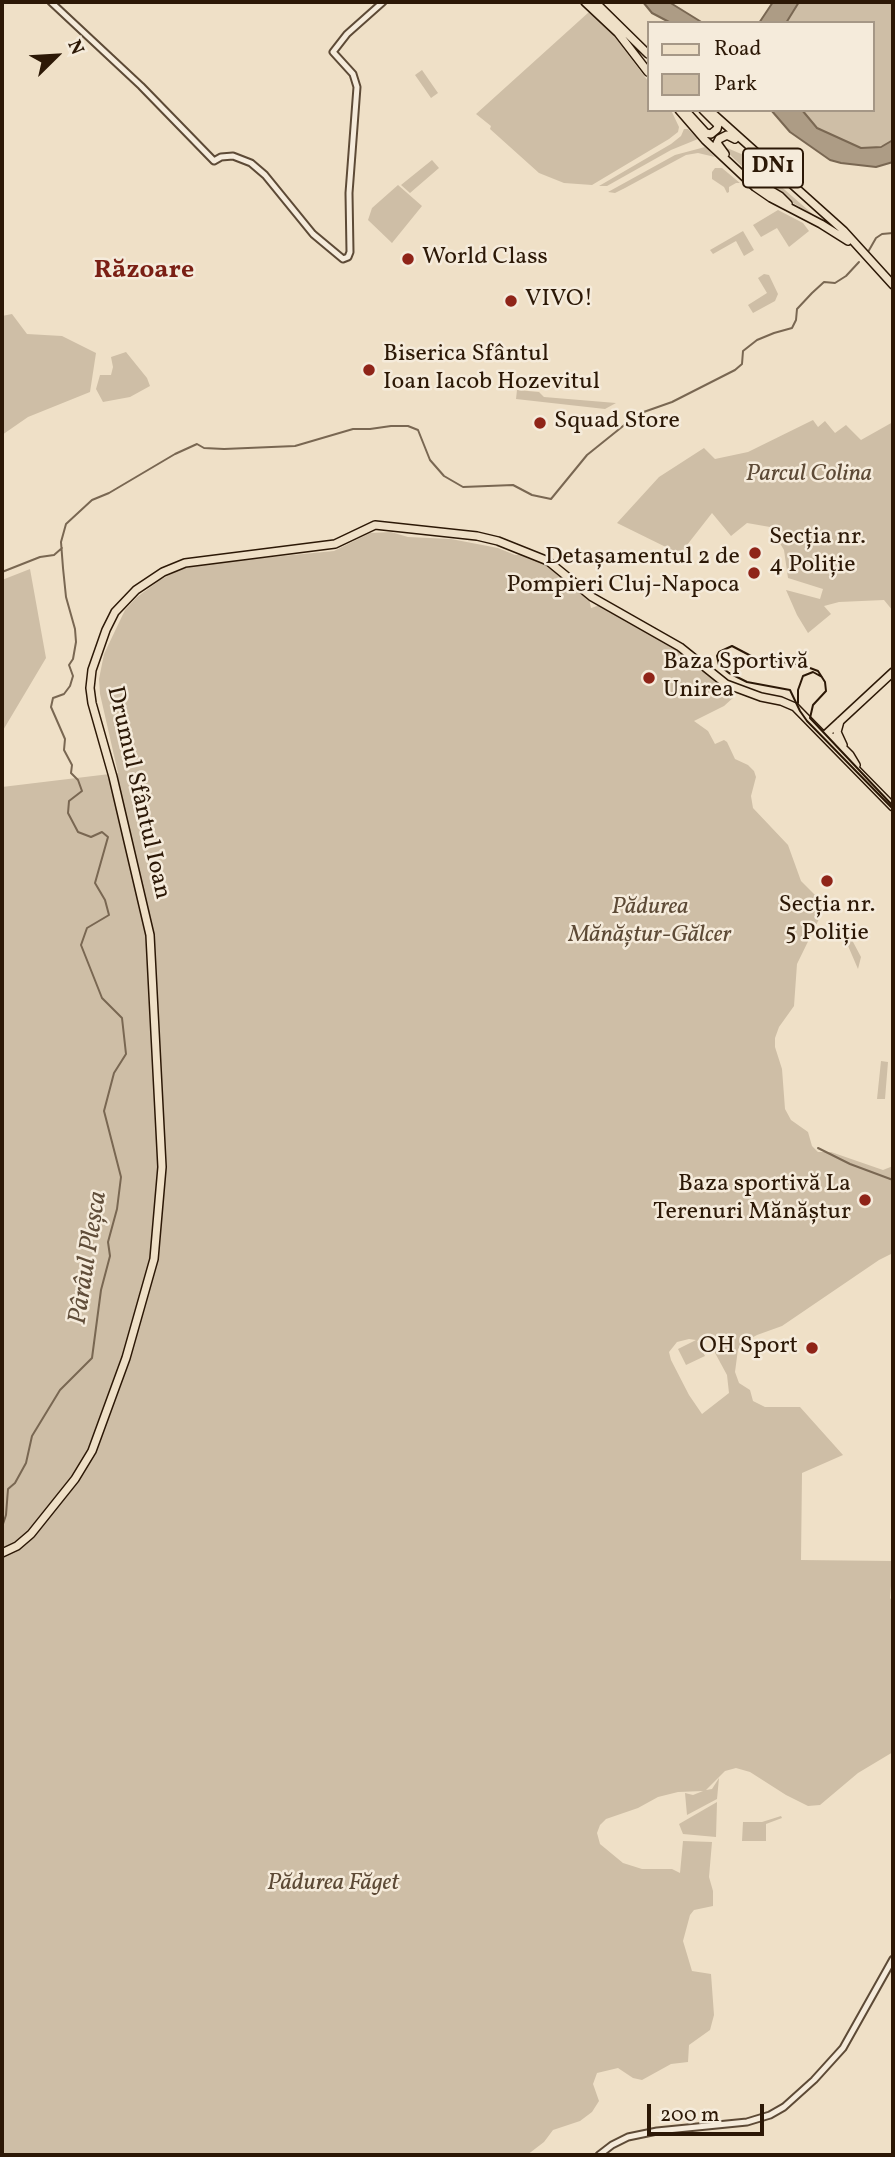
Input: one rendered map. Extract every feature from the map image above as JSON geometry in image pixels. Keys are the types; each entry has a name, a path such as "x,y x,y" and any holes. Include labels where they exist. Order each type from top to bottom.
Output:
{"main road":[{"path":"584,2 618,33 646,69"},
{"path":"595,2 646,52"},
{"name":"DN1","path":"681,112 741,175 771,198 832,230 866,255"},
{"path":"687,112 706,133 715,133 718,125 705,112"},
{"name":"DN1","path":"711,112 837,225 893,285"},
{"path":"756,153 727,135 722,136 717,143 735,165 758,184 780,196 795,211"},
{"name":"Drumul Sfântul Ioan","path":"2,1553 17,1546 31,1534 75,1479 91,1452 127,1358 154,1259 162,1167 150,935 90,688 92,670 101,642 113,615 128,597 152,579 181,564 335,544 375,525 477,536 512,545 544,559 592,597 680,647 722,682 786,703 822,731"},
{"path":"822,731 893,672"},
{"path":"842,717 837,732 859,772"},
{"path":"822,731 846,751"},
{"path":"822,731 893,807"}],"street":[{"path":"51,2 141,86 214,161 233,156 251,163 265,175 313,233 343,259 348,257 350,252 349,193 357,88 353,74 333,50 383,2"},
{"path":"599,2155 619,2140 640,2134 734,2125 754,2121 775,2112 814,2080 843,2048 893,1959"}],"green space":[{"path":"799,2 893,2 893,140 871,149 851,145 817,128 804,112 874,112 874,21 787,21"},
{"path":"589,12 608,28 646,78 646,112 672,112 679,127 678,132 669,139 592,185 564,183 539,173 476,114"},
{"path":"422,70 438,93 431,98 415,75"},
{"path":"684,129 688,129 698,139 671,150 607,186 599,186 671,144 681,136"},
{"path":"720,145 746,156 816,217 756,180"},
{"path":"705,147 715,157 698,153 686,155 615,193 608,192 675,155"},
{"path":"432,160 439,168 410,193 401,185"},
{"path":"715,168 722,168 740,183 729,187 727,193 724,187 712,179"},
{"path":"398,185 422,206 392,243 368,220 372,208"},
{"path":"778,210 803,223 809,231 789,247 777,228 761,237 753,225"},
{"path":"743,231 754,250 744,256 736,241 713,254 710,250"},
{"path":"764,274 769,275 778,294 775,301 753,313 748,305 767,293 758,278"},
{"path":"12,314 27,334 62,336 96,353 90,392 28,417 2,435 2,316"},
{"path":"126,352 147,378 150,386 130,397 103,402 96,389 100,375 111,375 111,357"},
{"path":"517,390 539,392 544,397 616,403 605,409 516,399"},
{"name":"Parcul Colina","path":"813,420 818,427 825,421 835,433 846,425 861,440 893,422 893,611 884,600 839,602 824,606 831,614 808,633 786,590 820,599 823,589 788,578 784,550 770,527 747,523 731,536 712,513 680,554 617,523 659,477 704,448 715,459 748,452"},
{"path":"391,532 408,537 451,539 498,548 515,555 526,555 554,569 572,588 589,599 591,608 600,605 675,647 729,687 734,697 724,706 694,721 708,731 715,744 724,740 727,742 735,759 754,771 756,777 751,796 753,808 788,845 801,881 818,898 820,904 819,919 797,964 794,1006 779,1027 775,1038 782,1069 785,1109 791,1120 808,1132 812,1146 818,1152 831,1152 883,1170 893,1166 893,1253 782,1326 744,1342 738,1349 735,1372 739,1383 750,1390 753,1401 765,1407 800,1407 843,1455 802,1473 801,1560 893,1561 890,1598 893,1602 893,1752 858,1773 820,1805 808,1806 750,1772 736,1768 725,1771 706,1790 712,1789 719,1778 717,1799 687,1815 685,1793 693,1795 703,1791 678,1792 658,1797 638,1808 606,1819 600,1825 597,1833 600,1844 623,1863 642,1869 672,1869 680,1873 683,1841 712,1842 709,1877 713,1906 694,1910 683,1941 692,1971 711,1974 714,2015 710,2030 689,2045 688,2062 671,2064 642,2080 633,2078 618,2068 597,2073 593,2084 599,2101 592,2112 580,2121 553,2130 544,2142 527,2155 2,2155 2,787 118,773 100,694 99,679 104,654 125,610 160,580 179,570 200,564 334,551 370,533","holes":["708,1335 716,1339 714,1351 727,1375 729,1393 702,1414 689,1395 669,1352 677,1342 696,1340 678,1349 686,1365 705,1356 697,1341"]},
{"path":"30,569 46,658 2,732 2,580"},
{"path":"843,923 861,957 858,969 839,925"},
{"path":"881,1061 888,1062 885,1099 877,1099"},
{"path":"717,1802 716,1837 683,1834 679,1824"},
{"path":"781,1816 782,1818 766,1824 766,1841 742,1841 743,1822 762,1822"}],"shaded area":[{"path":"643,2 669,2 700,21 667,21 652,13"},
{"path":"773,2 799,2 787,21 760,21"},
{"path":"773,112 804,112 817,128 861,148 881,147 893,140 893,162 876,167 830,160 790,132"}],"waterway":[{"path":"868,252 876,238 882,234 893,233"},
{"name":"Pârâul Pleșca","path":"2,1527 8,1489 15,1483 26,1463 32,1436 60,1390 92,1358 101,1290 110,1256 108,1242 117,1209 121,1177 104,1111 114,1073 126,1054 122,1018 102,998 81,945 87,928 109,915 105,900 95,883 108,837 102,832 91,837 78,832 68,813 69,801 82,791 78,780 71,773 72,765 64,750 65,739 51,707 53,698 64,694 70,686 73,676 69,665 76,642 63,568 61,542 66,524 92,500 197,444 204,448 224,449 295,446 353,429 391,426 408,426 418,430 430,460 444,476 463,487 513,485 532,495 551,499 587,455 638,414 672,402 735,370 742,364 743,351 757,340 792,328 797,309 812,293 824,282 835,283 846,276 859,262"},
{"path":"2,572 40,557 54,555 62,548"},
{"path":"818,1148 850,1164 893,1180"}],"tram line":[{"path":"893,806 810,718 813,705 826,691 825,682 818,671 802,665 755,658 732,646 719,652 719,665 729,673 747,682 790,690 807,721 893,809"},
{"path":"798,703 798,690 803,676 813,672 822,677"}],"place":[{"name":"World Class","path":"408,259"},
{"name":"VIVO!","path":"511,301"},
{"name":"Biserica Sfântul Ioan Iacob Hozevitul","path":"369,370"},
{"name":"Squad Store","path":"540,423"},
{"name":"Secția nr. 4 Poliție","path":"755,553"},
{"name":"Detașamentul 2 de Pompieri Cluj-Napoca","path":"754,573"},
{"name":"Baza Sportivă Unirea","path":"649,678"},
{"name":"Secția nr. 5 Poliție","path":"827,881"},
{"name":"Baza sportivă La Terenuri Mănăștur","path":"865,1200"},
{"name":"OH Sport","path":"812,1348"}],"district":[{"name":"Răzoare","path":"144,272"}],"park label":[{"name":"Pădurea Mănăștur-Gălcer","path":"650,923"},
{"name":"Pădurea Făget","path":"333,1885"}]}
